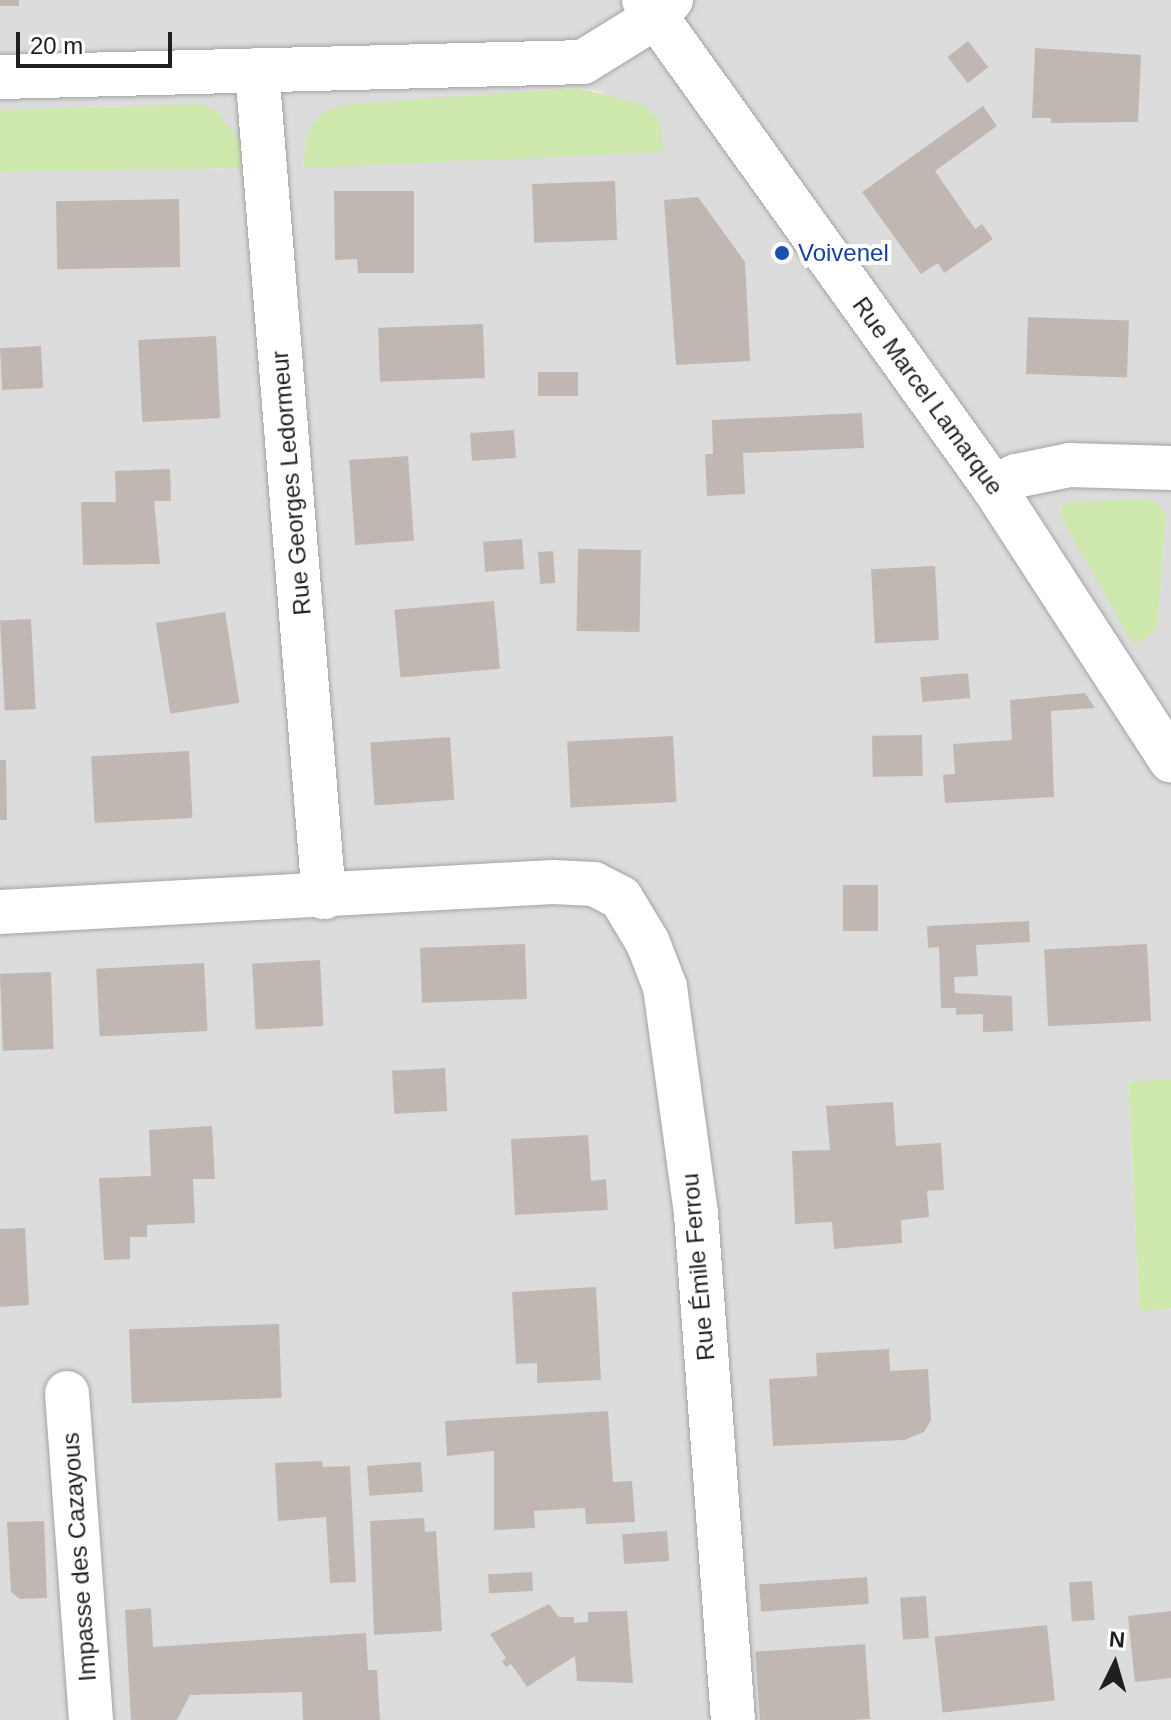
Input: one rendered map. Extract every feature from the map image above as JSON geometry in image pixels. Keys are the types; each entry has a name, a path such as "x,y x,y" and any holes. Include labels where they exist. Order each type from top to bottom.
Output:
{"street":[{"path":"0,77 583,62 657,6"},
{"name":"Rue Marcel Lamarque","path":"657,6 994,488 1159,708 1171,761"},
{"name":"Rue Georges Ledormeur","path":"257,70 324,897"},
{"path":"994,488 1016,476 1070,465 1171,468"},
{"name":"Rue Émile Ferrou","path":"324,897 553,882 594,884 621,898 648,943 665,987 696,1214 733,1720"},
{"path":"0,912 324,897"},
{"name":"Impasse des Cazayous","path":"67,1393 91,1720"}],"shaded area":[{"path":"0,0 1171,0 1171,1079 1128,1083 1140,1310 1171,1308 1171,1720 0,1720 0,172 242,168 201,104 0,110","holes":["577,88 606,92 303,167 307,134 540,90","1143,499 1158,503 1166,516 1157,627 1142,641"]}],"green space":[{"path":"577,88 642,104 660,120 664,152 303,168 307,135 321,114 341,105"},
{"path":"201,104 217,112 243,144 243,168 0,172 0,110"},
{"path":"1143,499 1158,503 1166,516 1157,627 1142,641 1132,642 1060,515 1062,505 1072,502"},
{"path":"1171,1079 1171,1308 1140,1311 1128,1082"}],"building":[{"path":"0,0 19,0 19,6 0,6"},
{"path":"968,41 988,67 968,83 948,57"},
{"path":"1035,48 1141,55 1138,122 1051,123 1051,118 1032,118"},
{"path":"983,106 997,126 935,171 975,229 982,224 993,239 944,273 938,263 921,274 862,192"},
{"path":"615,181 617,240 534,243 532,184"},
{"path":"334,191 414,191 414,273 358,273 357,259 335,260"},
{"path":"698,197 745,262 750,361 676,365 664,200"},
{"path":"179,199 180,267 57,269 56,201"},
{"path":"1028,317 1129,321 1127,377 1026,374"},
{"path":"483,324 485,378 380,382 378,328"},
{"path":"216,336 220,418 142,422 138,340"},
{"path":"41,346 43,388 2,390 0,348"},
{"path":"538,372 578,372 578,396 538,396"},
{"path":"862,413 864,448 743,453 745,494 707,496 705,454 713,454 712,420"},
{"path":"514,430 516,458 472,461 470,433"},
{"path":"408,456 414,541 355,545 349,460"},
{"path":"170,469 171,501 154,501 160,564 83,565 81,502 116,502 115,471"},
{"path":"522,539 524,569 485,572 483,542"},
{"path":"578,549 641,550 640,632 577,631"},
{"path":"553,551 555,583 540,584 538,552"},
{"path":"935,566 939,640 875,643 871,569"},
{"path":"494,601 500,669 400,677 394,610"},
{"path":"225,612 239,703 170,714 156,623"},
{"path":"31,619 36,709 5,710 0,621"},
{"path":"968,673 970,698 922,702 920,677"},
{"path":"1085,693 1095,708 1051,711 1054,797 945,803 943,775 955,774 953,744 1012,740 1010,700"},
{"path":"922,735 923,776 873,777 872,736"},
{"path":"673,736 676,802 571,807 567,742"},
{"path":"450,737 454,800 375,805 370,743"},
{"path":"189,751 193,818 95,823 91,756"},
{"path":"0,760 6,760 7,820 0,820"},
{"path":"843,885 878,885 878,931 843,931"},
{"path":"1029,921 1030,942 976,945 978,976 954,977 955,993 1012,996 1013,1031 983,1032 983,1014 956,1015 956,1008 941,1008 939,947 928,948 927,926"},
{"path":"525,944 527,999 422,1003 420,948"},
{"path":"1147,944 1151,1021 1048,1026 1044,949"},
{"path":"320,960 323,1026 256,1029 252,964"},
{"path":"204,963 208,1031 100,1037 96,969"},
{"path":"51,972 54,1049 3,1051 0,974"},
{"path":"445,1068 447,1111 394,1114 392,1071"},
{"path":"893,1102 896,1146 941,1143 944,1190 927,1191 929,1217 901,1220 902,1243 834,1249 832,1222 795,1224 792,1151 830,1150 826,1106"},
{"path":"212,1126 215,1179 193,1179 195,1223 147,1225 147,1237 130,1237 130,1259 104,1260 99,1178 151,1176 149,1130"},
{"path":"588,1135 591,1181 606,1179 608,1210 515,1215 511,1139"},
{"path":"25,1228 29,1305 0,1307 0,1229"},
{"path":"596,1287 601,1380 537,1383 537,1363 516,1364 512,1292"},
{"path":"279,1324 282,1398 132,1403 129,1329"},
{"path":"889,1349 890,1371 928,1369 931,1420 924,1432 904,1440 773,1446 769,1379 817,1376 816,1353"},
{"path":"608,1411 613,1482 632,1481 635,1522 586,1524 585,1508 534,1511 535,1528 494,1530 494,1451 447,1456 445,1421"},
{"path":"322,1461 323,1467 350,1466 356,1582 330,1583 326,1517 278,1521 275,1463"},
{"path":"421,1462 423,1492 369,1496 367,1466"},
{"path":"424,1518 425,1532 436,1531 442,1631 374,1635 370,1521"},
{"path":"44,1521 47,1598 20,1599 11,1592 7,1522"},
{"path":"667,1531 669,1561 624,1564 622,1534"},
{"path":"532,1572 533,1591 489,1593 488,1574"},
{"path":"867,1577 869,1604 761,1611 759,1585"},
{"path":"1092,1581 1095,1620 1072,1622 1069,1583"},
{"path":"926,1596 929,1638 903,1640 900,1598"},
{"path":"549,1604 559,1617 574,1617 574,1623 588,1622 588,1612 627,1611 633,1683 577,1681 575,1656 527,1687 511,1664 506,1667 502,1661 506,1658 490,1634"},
{"path":"151,1608 153,1647 366,1633 368,1670 377,1670 380,1720 303,1720 302,1692 190,1695 177,1720 131,1720 125,1610"},
{"path":"1171,1611 1171,1678 1135,1682 1128,1616"},
{"path":"1047,1625 1055,1701 943,1712 935,1637"},
{"path":"865,1644 870,1719 760,1720 755,1652"}],"place":[{"name":"Voivenel","path":"782,253"}]}
